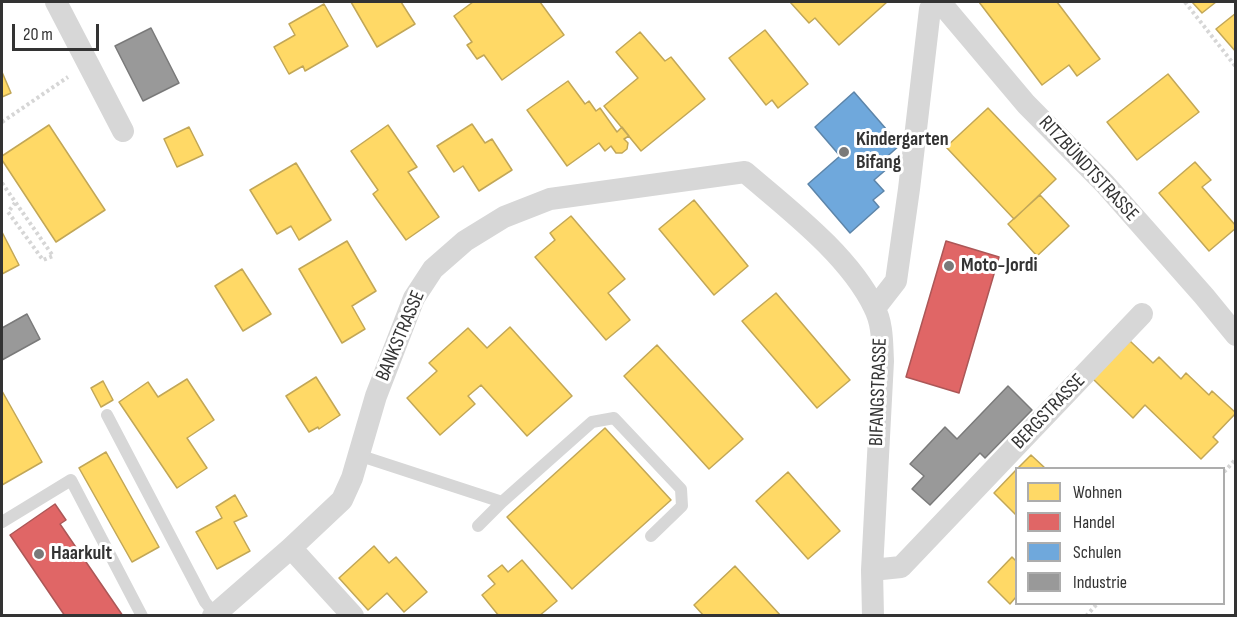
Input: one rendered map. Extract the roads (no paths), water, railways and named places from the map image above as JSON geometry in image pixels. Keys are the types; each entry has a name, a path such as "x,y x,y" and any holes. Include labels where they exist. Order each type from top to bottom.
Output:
{"street":[{"path":"56,2 123,131"},
{"path":"875,308 896,280 930,9 939,2"},
{"name":"RITZBÜNDTSTRASSE","path":"939,2 1026,104 1105,184 1236,335"},
{"name":"BANKSTRASSE","path":"214,615 342,500 352,478 376,396 414,298 433,268 465,241 504,217 550,199 745,172 817,234 861,284 875,308"},
{"name":"BIFANGSTRASSE","path":"873,615 872,570 883,361 882,333 875,308"},
{"name":"BERGSTRASSE","path":"872,570 901,567 1142,314"},
{"path":"291,548 352,615"}],"lane":[{"path":"107,415 205,602 214,615"},
{"path":"478,526 592,422 614,418 681,489 682,506 651,536"},
{"path":"358,455 502,502"},
{"path":"2,522 71,480 142,615"}],"place":[{"name":"Kindergarten Bifang","path":"844,152"},
{"name":"Moto-Jordi","path":"949,266"},
{"name":"Haarkult","path":"39,554"}]}
